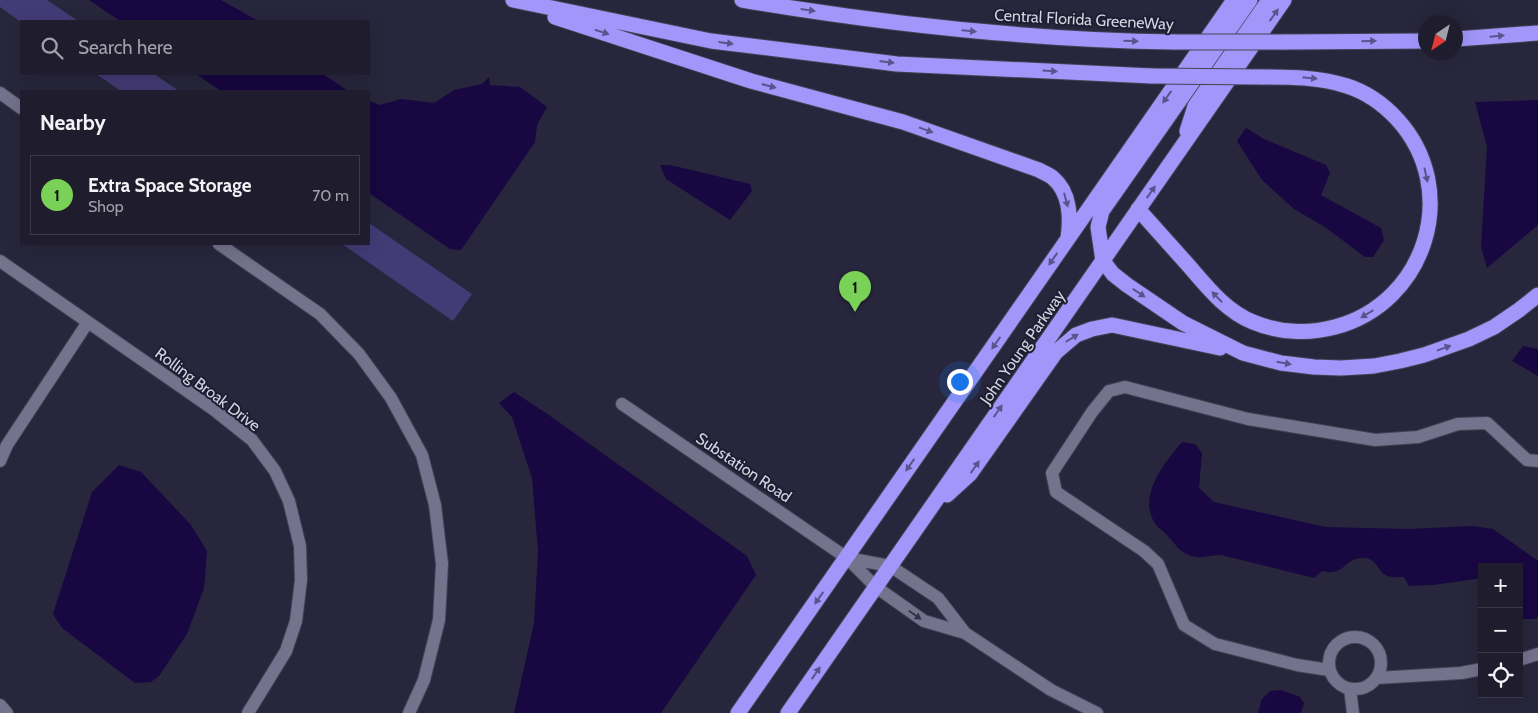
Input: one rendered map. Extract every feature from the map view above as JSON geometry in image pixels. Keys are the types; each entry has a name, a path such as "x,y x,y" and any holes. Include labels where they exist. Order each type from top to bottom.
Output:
{"highway":[{"path":"506,0 751,82 903,122 1039,170 1053,178 1066,195 1070,223 1068,238"},
{"path":"513,0 711,41 888,62 1152,76 1306,77 1328,80 1349,86 1370,96 1390,111 1405,128 1418,149 1426,172 1430,201 1429,224 1424,245 1415,265 1388,300 1366,315 1346,324 1323,330 1300,332 1272,329 1245,318 1220,301 1138,209"},
{"name":"Central Florida GreeneWay","path":"742,0 872,20 952,29 1106,40 1175,42 1418,41"},
{"name":"John Young Parkway","path":"738,713 1234,0"},
{"path":"1243,352 1183,323 1127,286 1113,274 1103,261 1098,227 1102,211 1250,0"},
{"path":"1182,147 1195,106 1269,0"},
{"name":"John Young Parkway","path":"788,713 1284,0"},
{"path":"1463,38 1538,33"},
{"path":"927,513 970,474 1056,352 1076,335 1092,329 1112,326 1243,352 1281,362 1314,367 1374,366 1424,355 1469,339 1494,327 1538,295"}],"street":[{"path":"0,93 20,107"},
{"path":"219,245 320,314 360,354 391,398 422,455 435,505 442,564 439,620 424,680 409,713"},
{"name":"Rolling Broak Drive","path":"0,262 213,409 252,440 274,471 289,501 300,546 302,580 296,621 286,651 248,713"},
{"path":"0,461 7,445 88,322"},
{"path":"1330,670 1297,665 1215,644 1184,625 1158,564 1144,551 1056,492 1052,473 1092,412 1109,391 1125,387 1248,419 1375,440 1418,437 1458,424 1487,423 1527,460 1538,461"},
{"name":"Substation Road","path":"622,404 846,558"},
{"path":"846,558 890,566 938,598 965,633"},
{"path":"846,558 876,587 924,621 965,633 1051,690 1097,713"},
{"path":"1350,637 1368,640 1379,653 1380,670 1371,684 1364,688 1350,689 1343,686 1332,676 1330,670 1329,661 1335,645 1350,637"},
{"path":"1523,659 1538,654"},
{"path":"1376,678 1461,673 1478,670"},
{"path":"1350,689 1353,713"},
{"path":"0,705 7,713"}],"shaded area":[{"path":"0,0 47,0 77,20 20,21 0,7"},
{"path":"89,0 221,0 256,20 119,20"},
{"path":"97,75 155,75 178,90 120,90"},
{"path":"197,75 324,75 347,90 220,90"},
{"path":"489,77 490,85 520,87 547,107 537,125 535,142 461,250 450,249 370,194 370,101 380,105 401,99 434,103 454,90 482,84"},
{"path":"1538,100 1538,225 1487,268 1481,247 1487,147 1475,102"},
{"path":"1246,128 1264,139 1326,165 1330,173 1321,195 1381,228 1384,240 1373,257 1365,257 1325,227 1294,209 1262,180 1237,141"},
{"path":"660,165 670,165 750,184 752,191 730,220 666,179"},
{"path":"370,224 472,294 453,321 343,245 370,245"},
{"path":"1523,346 1538,349 1538,376 1512,361"},
{"path":"514,392 747,556 756,575 661,713 514,713 534,623 538,551 532,478 512,417 499,403"},
{"path":"1182,442 1195,444 1202,453 1199,488 1214,502 1325,527 1409,529 1472,526 1493,529 1538,561 1538,617 1535,619 1523,619 1523,563 1478,563 1478,579 1433,585 1409,586 1404,577 1388,576 1375,563 1364,558 1352,560 1336,571 1322,571 1314,578 1221,555 1192,556 1180,550 1156,525 1151,514 1149,503 1151,492 1168,459"},
{"path":"119,465 141,472 191,525 207,551 204,588 187,634 159,676 151,682 135,683 62,628 53,614 92,492"},
{"path":"1281,690 1300,697 1304,703 1301,713 1258,713 1262,699 1270,691"}],"place":[{"name":"Extra Space Storage","path":"855,312"}]}
